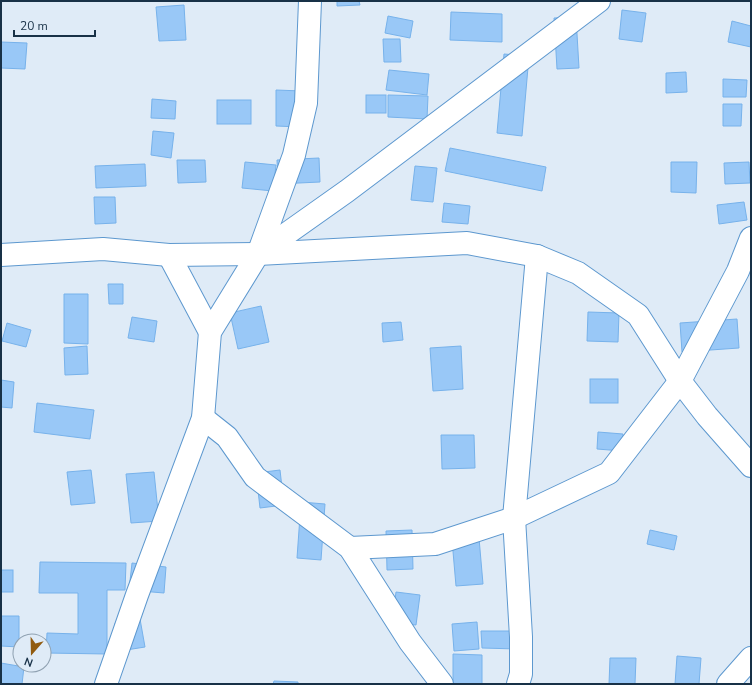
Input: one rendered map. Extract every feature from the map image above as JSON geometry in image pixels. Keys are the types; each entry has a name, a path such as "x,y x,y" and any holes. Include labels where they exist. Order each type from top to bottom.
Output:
{"street":[{"path":"106,684 137,595 203,418 210,332 258,254 294,155 306,103 310,1"},
{"path":"258,254 347,192 599,1"},
{"path":"350,548 435,544 514,518 609,473 680,381 738,271 751,238"},
{"path":"1,255 103,249 170,255 258,254 467,243 537,256 578,273 638,315 680,381 751,466"},
{"path":"170,255 210,332"},
{"path":"518,684 521,674 521,637 514,518 537,256"},
{"path":"203,418 227,437 255,477 350,548 410,642 442,684"},
{"path":"728,684 751,658"}],"building":[{"path":"337,1 359,1 360,5 337,6"},
{"path":"184,5 186,40 159,41 156,7"},
{"path":"622,10 646,13 642,42 619,39"},
{"path":"451,12 502,14 502,42 450,40"},
{"path":"388,16 413,21 410,38 385,33"},
{"path":"576,17 579,68 557,69 554,18"},
{"path":"732,21 751,26 751,47 728,42"},
{"path":"383,39 400,39 401,62 384,62"},
{"path":"1,42 27,43 25,69 1,68"},
{"path":"504,54 529,56 522,136 497,133"},
{"path":"389,70 429,74 427,95 386,90"},
{"path":"686,72 687,92 666,93 666,73"},
{"path":"723,79 747,80 746,97 723,97"},
{"path":"276,90 302,91 301,127 276,126"},
{"path":"366,95 386,95 386,113 366,113"},
{"path":"388,95 428,96 427,119 388,117"},
{"path":"152,99 176,101 175,119 151,118"},
{"path":"217,100 251,100 251,124 217,124"},
{"path":"723,104 742,104 741,126 723,126"},
{"path":"153,131 174,133 171,158 151,155"},
{"path":"450,148 546,167 542,191 445,171"},
{"path":"319,158 320,182 278,184 277,160"},
{"path":"177,160 205,160 206,182 178,183"},
{"path":"245,162 276,165 273,191 242,188"},
{"path":"671,162 697,162 696,193 671,192"},
{"path":"749,162 750,183 725,184 724,163"},
{"path":"145,164 146,186 96,188 95,166"},
{"path":"415,166 437,168 433,202 411,200"},
{"path":"94,197 115,197 116,223 95,224"},
{"path":"744,202 747,220 719,224 717,205"},
{"path":"444,203 470,206 468,224 442,222"},
{"path":"108,284 123,284 123,304 109,304"},
{"path":"64,294 88,294 88,344 64,343"},
{"path":"261,306 269,342 238,349 230,313"},
{"path":"588,312 619,313 618,342 587,341"},
{"path":"132,317 157,321 154,342 128,338"},
{"path":"737,319 739,348 682,352 680,323"},
{"path":"401,322 403,340 383,342 382,323"},
{"path":"7,323 31,330 26,347 2,341"},
{"path":"87,346 88,374 65,375 64,348"},
{"path":"461,346 463,389 433,391 430,348"},
{"path":"590,379 618,379 618,403 590,403"},
{"path":"1,380 14,382 12,408 1,407"},
{"path":"37,403 94,410 90,439 34,432"},
{"path":"598,432 623,434 622,451 597,449"},
{"path":"441,435 474,435 475,468 442,469"},
{"path":"91,470 95,503 71,505 67,472"},
{"path":"280,470 284,505 260,508 256,473"},
{"path":"154,472 159,521 131,523 126,474"},
{"path":"301,502 325,504 321,560 297,558"},
{"path":"412,530 413,569 387,570 386,531"},
{"path":"650,530 677,536 674,550 647,544"},
{"path":"479,538 483,584 456,586 452,540"},
{"path":"40,562 126,563 125,590 107,590 107,654 52,653 52,633 78,634 78,593 39,593"},
{"path":"132,563 166,567 164,593 129,590"},
{"path":"1,570 13,570 13,592 1,592"},
{"path":"396,592 420,595 416,625 392,623"},
{"path":"1,616 19,616 19,633 12,633 12,647 1,646"},
{"path":"140,619 145,647 120,651 115,623"},
{"path":"477,622 479,649 454,651 452,624"},
{"path":"481,631 518,631 517,649 482,648"},
{"path":"453,654 482,655 482,684 453,684"},
{"path":"677,656 701,658 699,684 675,684"},
{"path":"610,658 636,658 635,684 609,684"},
{"path":"1,663 12,665 12,673 23,673 22,684 1,684"},
{"path":"274,681 298,682 298,684 273,684"}]}
